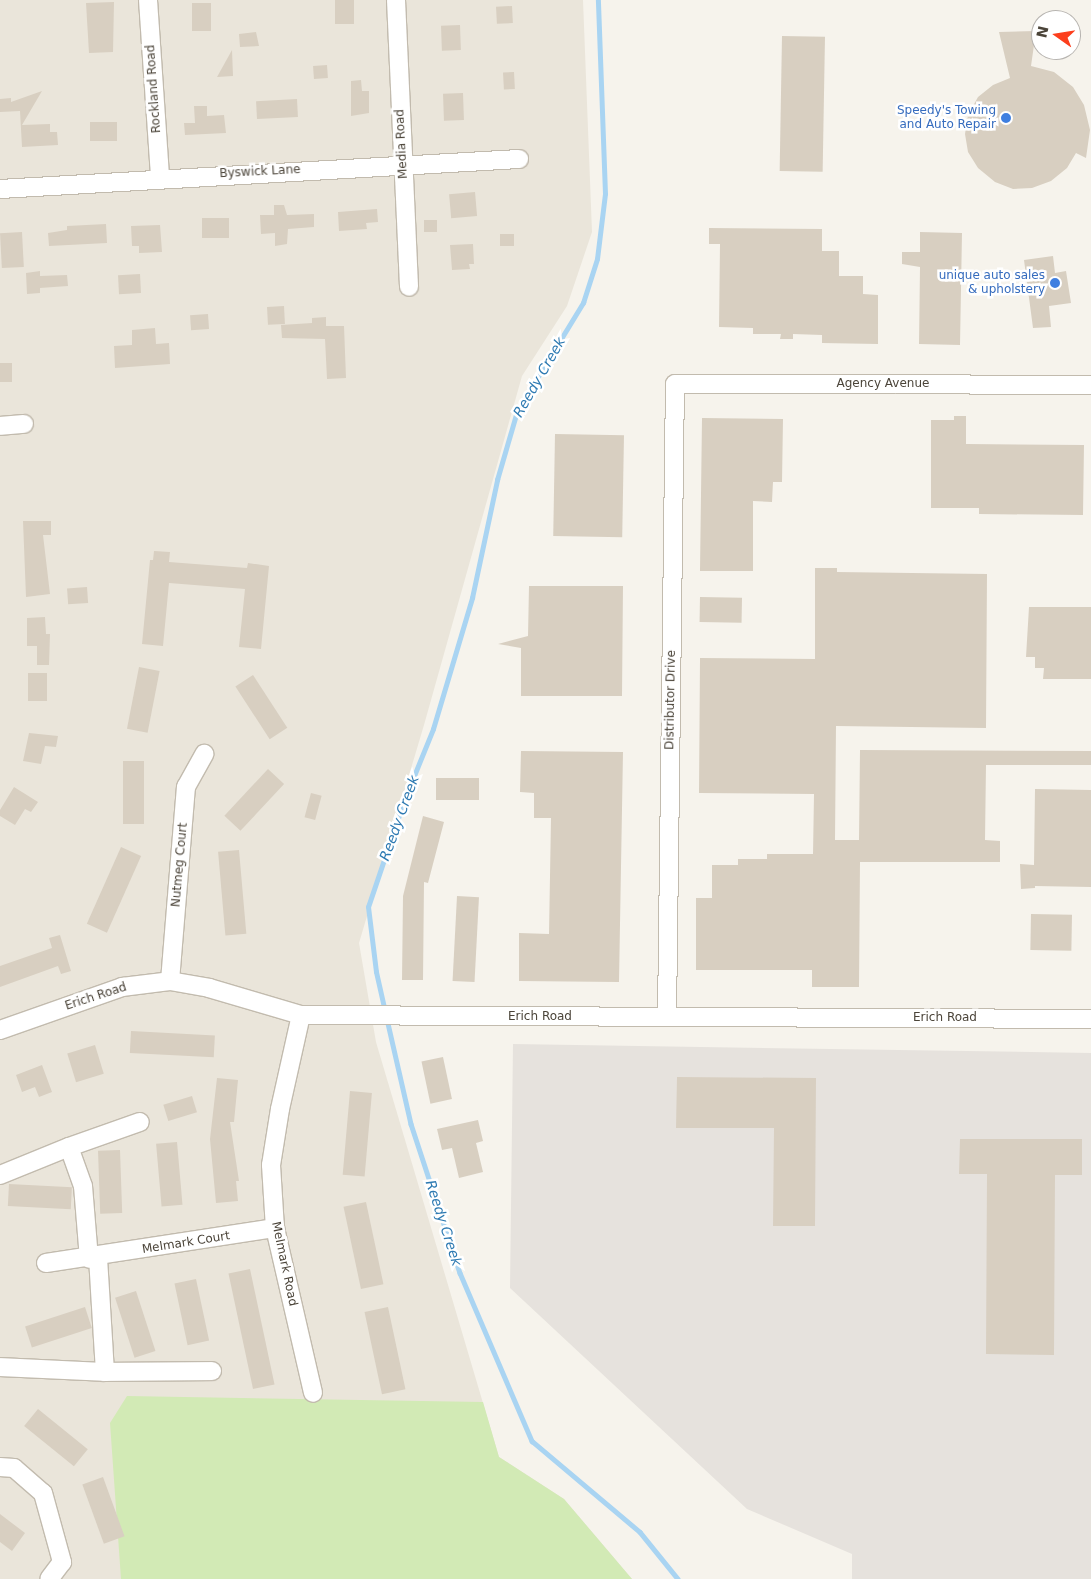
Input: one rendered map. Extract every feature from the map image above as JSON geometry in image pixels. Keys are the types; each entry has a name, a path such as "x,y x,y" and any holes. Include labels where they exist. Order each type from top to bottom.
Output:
{"street":[{"name":"Rockland Road","path":"148,0 160,178"},
{"name":"Media Road","path":"396,0 409,288"},
{"name":"Byswick Lane","path":"0,189 160,178 519,159"},
{"name":"Agency Avenue","path":"675,384 1091,385"},
{"name":"Distributor Drive","path":"667,1017 675,384"},
{"path":"0,426 24,424"},
{"name":"Nutmeg Court","path":"170,982 186,787 204,754"},
{"name":"Erich Road","path":"0,1030 122,987 170,982 209,988 301,1015 1091,1020"},
{"name":"Melmark Road","path":"301,1015 280,1109 272,1165 275,1228 313,1393"},
{"path":"0,1175 69,1147 140,1122"},
{"path":"69,1147 83,1186 105,1372"},
{"name":"Melmark Court","path":"46,1263 93,1258 275,1228"},
{"path":"0,1367 105,1372 212,1372"},
{"path":"0,1467 14,1468 43,1492 62,1562 50,1579"}],"shaded area":[{"path":"0,0 583,0 592,232 567,306 522,376 424,725 359,943 376,1042 499,1457 564,1499 632,1579 0,1579"},
{"path":"513,1044 1091,1053 1091,1579 852,1579 852,1554 747,1509 510,1288"}],"green space":[{"path":"127,1396 483,1402 499,1457 564,1499 632,1579 121,1579 110,1423"}],"building":[{"path":"335,0 354,0 354,24 335,24"},
{"path":"114,2 113,52 89,53 86,3"},
{"path":"192,3 211,3 211,31 192,31"},
{"path":"512,6 513,23 497,24 496,7"},
{"path":"460,25 461,50 442,51 441,26"},
{"path":"1031,31 1031,66 1054,72 1073,87 1084,105 1090,130 1086,158 1076,153 1067,168 1051,181 1032,188 1013,189 995,182 978,168 968,152 965,134 968,115 978,97 993,85 1010,78 999,32"},
{"path":"256,32 259,46 240,47 239,34"},
{"path":"782,36 825,37 823,172 780,171"},
{"path":"232,50 233,76 217,77"},
{"path":"327,65 328,78 314,79 313,66"},
{"path":"514,72 515,89 504,90 503,73"},
{"path":"361,80 362,91 369,91 369,113 351,116 351,81"},
{"path":"42,91 22,125 50,124 50,132 57,132 58,145 22,147 20,111 0,112 0,99 11,98 11,102"},
{"path":"463,93 464,120 444,121 443,94"},
{"path":"297,99 298,117 257,119 256,101"},
{"path":"194,106 207,106 207,116 224,115 226,133 185,135 184,123 195,123"},
{"path":"90,122 117,122 117,141 90,141"},
{"path":"475,192 477,216 451,218 449,194"},
{"path":"274,205 284,205 287,215 314,214 314,227 288,229 287,244 275,246 275,233 261,234 260,215 274,215"},
{"path":"377,209 378,222 366,223 367,229 339,231 338,212"},
{"path":"202,218 229,218 229,238 202,238"},
{"path":"424,220 437,220 437,232 424,232"},
{"path":"106,224 107,243 49,246 48,233 67,230 67,226"},
{"path":"160,225 162,252 139,253 139,246 132,246 131,226"},
{"path":"709,228 822,229 822,251 839,251 839,276 863,276 863,294 878,295 878,344 822,343 822,335 793,334 793,339 780,339 781,334 753,334 753,328 719,327 720,244 709,244"},
{"path":"22,232 24,267 2,268 0,233"},
{"path":"920,232 962,233 960,345 919,344 920,267 902,264 902,252 920,252"},
{"path":"500,234 514,234 514,246 500,246"},
{"path":"473,244 474,264 469,264 470,269 452,270 450,245"},
{"path":"1053,256 1055,273 1066,271 1071,303 1049,306 1051,327 1033,328 1024,260"},
{"path":"40,271 40,276 67,275 68,286 40,288 40,293 27,294 26,273"},
{"path":"140,274 141,293 119,294 118,275"},
{"path":"284,306 285,324 268,325 267,307"},
{"path":"208,314 209,329 191,330 190,315"},
{"path":"326,317 326,326 344,326 346,378 327,379 325,339 282,338 281,325 312,323 312,318"},
{"path":"155,328 156,344 169,343 170,364 115,368 114,346 132,345 132,330"},
{"path":"0,363 12,363 12,382 0,382"},
{"path":"954,416 966,416 966,444 1084,445 1083,515 979,514 979,508 931,508 931,420 954,420"},
{"path":"702,418 783,419 782,482 773,482 772,502 753,501 753,571 700,571"},
{"path":"555,434 624,435 622,537 553,536"},
{"path":"23,521 51,521 51,535 43,535 50,594 26,597"},
{"path":"154,551 170,552 169,562 247,568 248,563 269,566 261,649 239,647 245,589 169,583 163,646 142,644 150,560 153,560"},
{"path":"815,568 837,568 837,572 987,574 986,728 836,726 835,840 859,840 860,750 1091,751 1091,765 986,765 985,840 1000,841 1000,862 860,862 859,987 812,987 812,970 696,970 696,898 712,898 712,865 738,865 738,859 767,859 767,854 813,854 814,794 699,793 700,658 815,659"},
{"path":"529,586 623,586 622,696 521,696 521,648 498,644 528,636"},
{"path":"87,587 88,603 68,604 67,588"},
{"path":"700,597 742,598 742,623 700,622"},
{"path":"1029,607 1091,607 1091,679 1043,679 1044,668 1035,668 1035,657 1026,657"},
{"path":"45,617 46,634 50,634 49,665 37,665 37,646 27,646 27,618"},
{"path":"139,667 160,671 148,733 127,729"},
{"path":"28,673 47,673 47,701 28,701"},
{"path":"253,675 287,728 270,739 235,686"},
{"path":"29,733 58,736 56,747 45,746 41,764 23,761"},
{"path":"521,751 623,752 619,982 519,981 519,933 549,934 551,818 534,818 534,793 520,792"},
{"path":"123,761 144,761 144,824 123,824"},
{"path":"268,769 284,784 240,831 224,816"},
{"path":"436,778 479,778 479,800 436,800"},
{"path":"14,787 38,802 31,812 25,809 15,825 0,816 0,810"},
{"path":"1035,789 1091,790 1091,887 1035,886 1035,888 1021,889 1020,864 1034,865"},
{"path":"311,793 322,796 315,820 305,817"},
{"path":"423,816 444,822 428,883 424,882 423,980 402,980 403,896"},
{"path":"121,847 141,856 107,933 87,924"},
{"path":"239,850 246,934 225,936 218,852"},
{"path":"457,896 479,897 475,982 453,981"},
{"path":"1031,914 1072,915 1071,951 1030,950"},
{"path":"60,935 71,971 61,974 58,966 0,987 0,966 52,948 49,938"},
{"path":"131,1031 215,1035 214,1057 130,1053"},
{"path":"95,1045 104,1074 76,1082 67,1053"},
{"path":"443,1057 452,1099 430,1104 421,1062"},
{"path":"42,1065 52,1092 39,1097 35,1087 22,1092 16,1075"},
{"path":"677,1077 816,1078 815,1226 773,1226 774,1128 676,1128"},
{"path":"217,1078 238,1080 234,1122 230,1122 239,1181 236,1181 238,1201 216,1203 210,1139"},
{"path":"350,1091 372,1093 365,1177 343,1175"},
{"path":"192,1096 197,1112 168,1121 163,1105"},
{"path":"478,1120 483,1141 476,1143 483,1172 459,1178 452,1148 442,1150 437,1129"},
{"path":"960,1139 1082,1139 1082,1175 1055,1175 1054,1355 986,1354 987,1174 959,1174"},
{"path":"177,1142 182,1205 162,1207 156,1144"},
{"path":"120,1150 122,1213 100,1214 98,1151"},
{"path":"9,1184 72,1187 71,1209 8,1206"},
{"path":"366,1202 383,1284 361,1289 344,1207"},
{"path":"250,1269 275,1384 253,1389 228,1274"},
{"path":"196,1279 209,1341 188,1345 174,1284"},
{"path":"136,1291 155,1351 135,1358 115,1298"},
{"path":"85,1307 92,1328 32,1347 25,1326"},
{"path":"388,1307 405,1389 382,1394 365,1312"},
{"path":"38,1409 88,1449 74,1466 24,1426"},
{"path":"103,1477 125,1536 104,1544 82,1485"},
{"path":"0,1514 25,1533 12,1551 0,1542"}],"waterway":[{"name":"Reedy Creek","path":"385,1012 376,972 368,907 405,798 433,729 472,598 497,480 517,411 583,303 597,259 605,194 598,0"},
{"name":"Reedy Creek","path":"387,1019 411,1124 460,1273 532,1441 640,1532 678,1579"}],"place":[{"name":"Speedy's Towing and Auto Repair","path":"1006,118"},
{"name":"unique auto sales & upholstery","path":"1055,283"}]}
